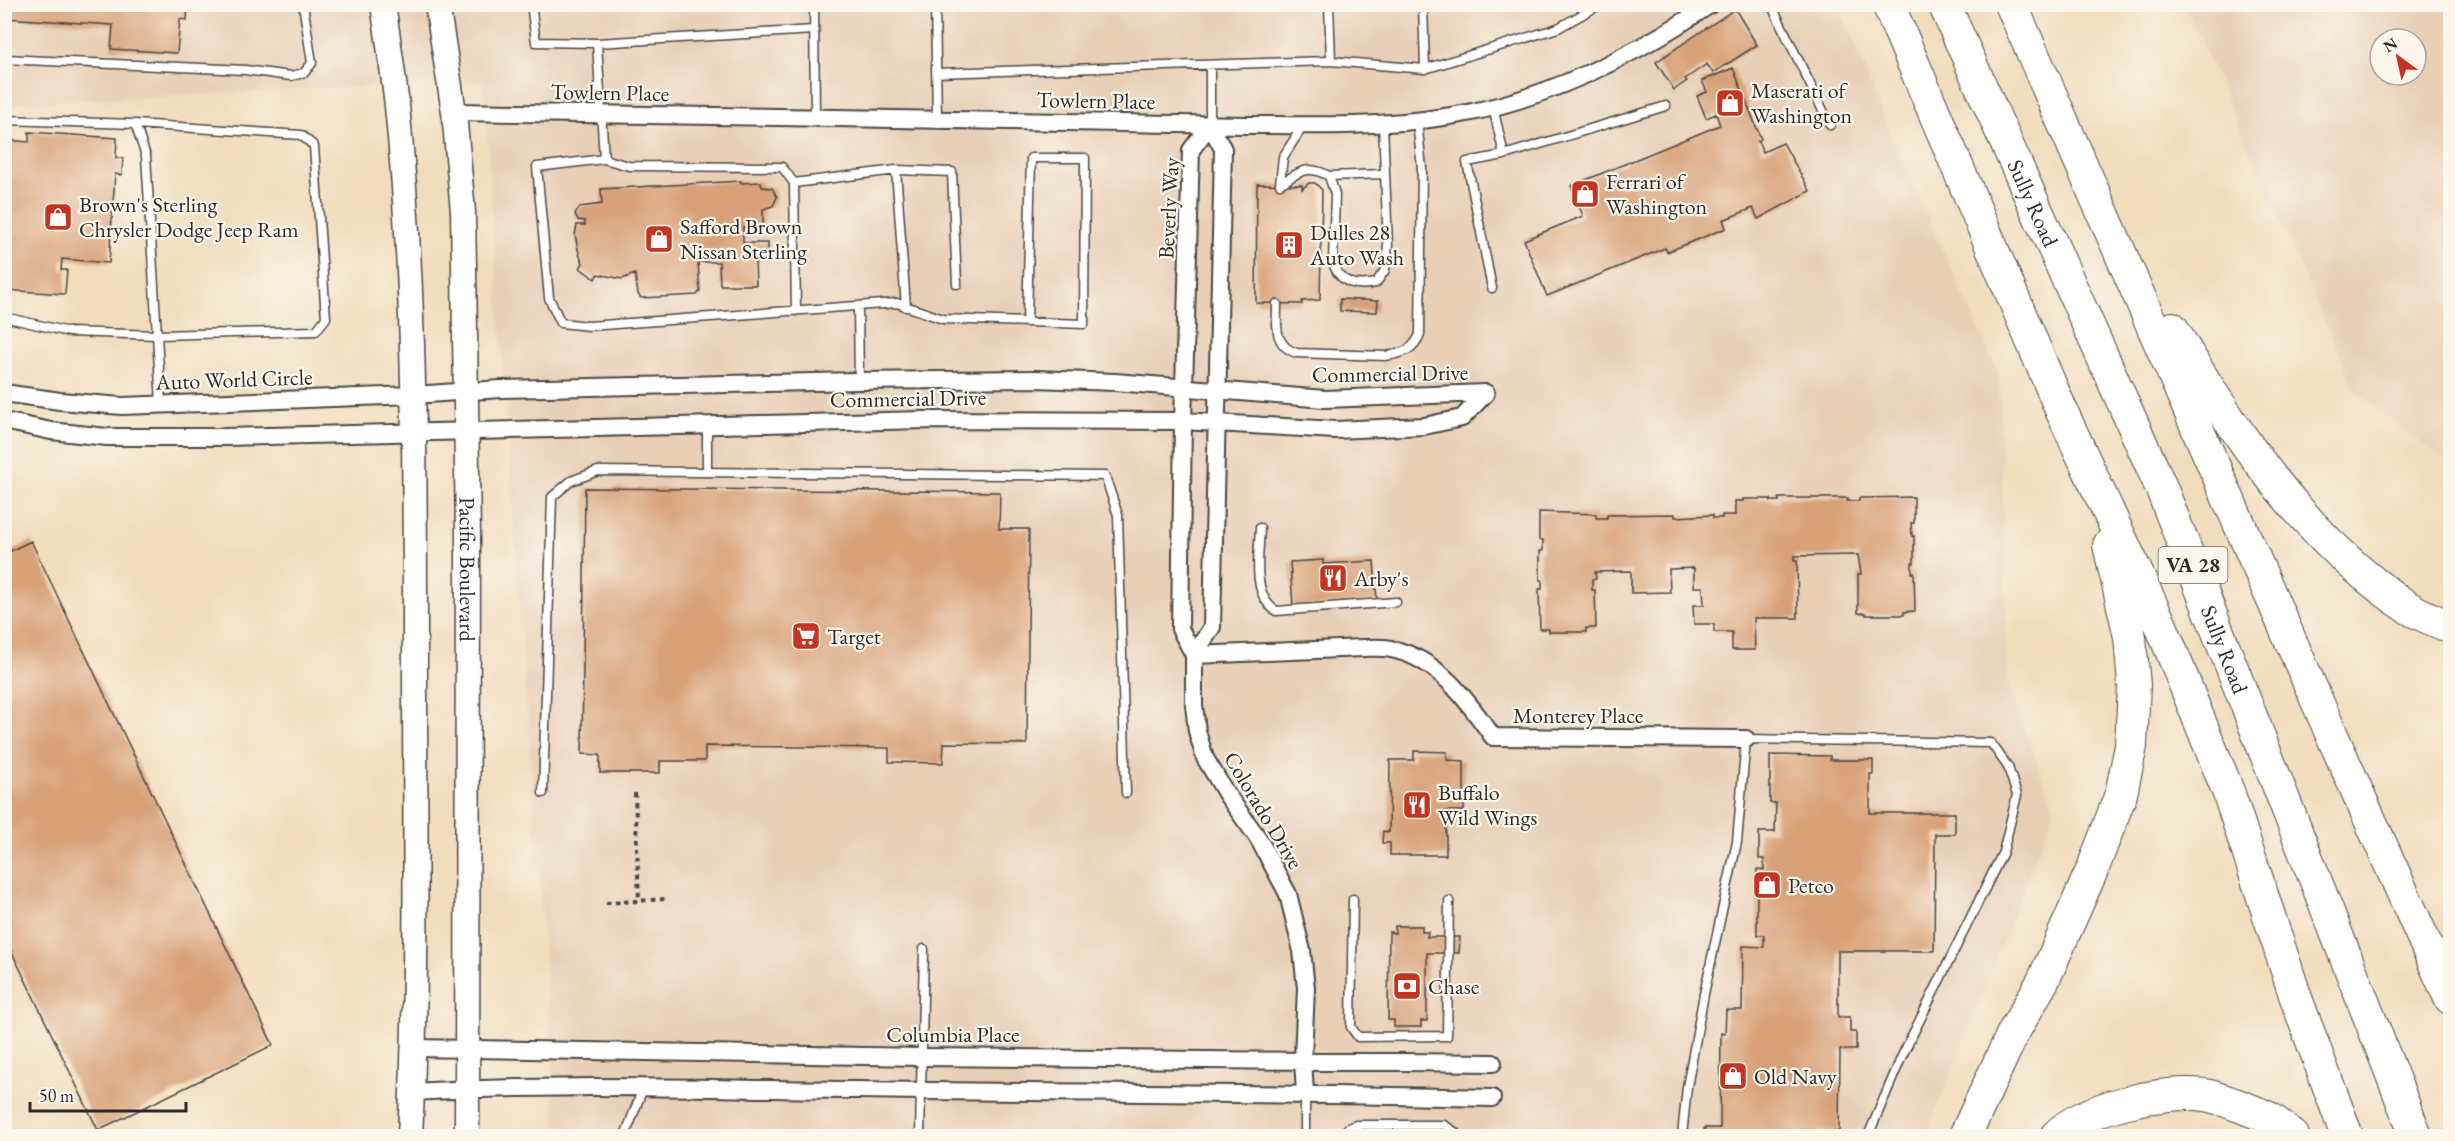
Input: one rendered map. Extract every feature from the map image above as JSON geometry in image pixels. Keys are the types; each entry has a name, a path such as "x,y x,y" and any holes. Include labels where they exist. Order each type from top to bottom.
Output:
{"highway":[{"path":"1888,4 2062,412 2160,623 2228,791 2295,998 2348,1137"},
{"name":"Sully Road","path":"1944,4 2170,508 2416,1137"},
{"name":"VA 28","path":"2011,4 2330,731 2451,998"},
{"path":"2100,206 2192,363 2249,447 2290,502 2327,542 2366,577 2411,609 2451,627"},
{"path":"1965,1137 2013,1034 2043,981 2093,868 2121,794 2131,746 2134,685 2130,637 2109,545 2062,412"},
{"path":"2056,1137 2098,1110 2129,1101 2169,1095 2207,1095 2270,1119 2293,1137"}],"main road":[{"path":"383,4 398,117 410,302 415,433 413,1048 410,1137"},
{"name":"Pacific Boulevard","path":"437,4 454,112 463,212 467,432 468,1089 466,1137"}],"street":[{"name":"Towlern Place","path":"454,112 1210,125 1383,124 1417,121 1493,107 1525,98 1581,77 1631,54 1711,4"},
{"name":"Beverly Way","path":"1183,421 1191,150 1210,125"},
{"path":"1194,655 1212,627 1223,149 1210,125"},
{"name":"Commercial Drive","path":"415,433 926,420 1183,421 1335,430 1424,426 1462,418 1486,393 1325,399 1184,387 1035,380 859,381 466,392"},
{"name":"Auto World Circle","path":"4,393 122,406 466,392"},
{"path":"4,421 51,431 107,437 415,433"},
{"name":"Colorado Drive","path":"1183,421 1180,629 1194,655 1194,705 1197,731 1205,758 1227,795 1258,838 1288,894 1302,951 1306,988 1303,1059 1305,1094"},
{"name":"Monterey Place","path":"1194,655 1389,649 1418,658 1433,668 1466,700 1493,737 1746,739"},
{"name":"Columbia Place","path":"413,1048 921,1057 1303,1059 1493,1063"},
{"path":"412,1092 468,1089 643,1088 1492,1098"}],"lane":[{"path":"4,59 245,70 291,76 304,73 312,63 303,4"},
{"path":"531,4 536,42 597,43 814,30"},
{"path":"813,4 815,118"},
{"path":"935,4 938,119"},
{"path":"1329,4 1331,62"},
{"path":"1423,4 1425,69"},
{"path":"936,73 1331,62 1425,69 1558,28 1601,4"},
{"path":"1772,4 1830,125"},
{"path":"597,43 604,159"},
{"path":"1210,65 1210,125"},
{"path":"1492,288 1467,162 1504,154 1666,106"},
{"path":"1493,107 1504,154"},
{"path":"4,120 135,124 301,135 314,146 326,318 316,331 157,336 69,332 4,317"},
{"path":"1277,304 1280,339 1287,350 1385,356 1398,355 1409,350 1417,342 1420,334 1422,168 1417,121"},
{"path":"135,124 146,156 160,404"},
{"path":"1329,176 1335,194 1333,263 1336,274 1347,282 1362,286 1377,284 1385,270 1388,246 1383,124"},
{"path":"1303,126 1283,157 1280,184 1301,171 1316,169 1329,176 1385,174"},
{"path":"796,311 794,183 782,167 629,166 604,159 537,167 549,298 561,323 589,326 796,311 897,303 943,319 1027,322 1083,324 1086,159 1031,158 1027,322"},
{"path":"794,183 896,170 952,172 957,284"},
{"path":"896,170 906,307"},
{"path":"858,306 859,381"},
{"path":"707,424 708,471"},
{"path":"543,793 552,497 571,481 598,471 1105,476 1118,515 1126,793"},
{"path":"1260,528 1261,592 1269,607 1276,611 1396,602"},
{"path":"1682,1137 1687,1087 1704,994 1737,842 1746,739 1991,743 2008,767 2017,795 2003,852 1902,1056 1868,1137"},
{"path":"1353,899 1351,1027 1358,1037 1448,1036 1449,902"},
{"path":"920,1137 924,950"},
{"path":"625,1137 643,1088"},
{"path":"1305,1094 1305,1137"},
{"path":"1342,1137 1348,1128 1355,1125 1444,1125 1455,1132 1456,1137"}],"path":[{"path":"635,793 639,901"},
{"path":"606,903 666,899"}],"shaded area":[{"path":"4,5 1839,5 1896,148 1999,374 2008,687 2055,809 1926,1136 557,1136 483,81 5,104"},
{"path":"2185,5 2450,5 2450,465 2356,392"}],"building":[{"path":"4,4 188,4 187,20 180,19 177,53 111,49 113,25 4,18"},
{"path":"1735,9 1757,45 1713,73 1707,64 1685,79 1687,81 1674,90 1656,62"},
{"path":"1733,68 1761,139 1758,141 1763,152 1783,143 1810,191 1758,219 1753,208 1723,220 1726,228 1667,252 1665,248 1547,296 1524,240 1583,216 1571,186 1720,125 1716,114 1706,118 1697,96 1707,92 1702,81"},
{"name":"Brown's Sterling Chrysler Dodge Jeep Ram","path":"29,132 117,138 116,158 123,158 122,175 115,174 109,263 62,259 61,270 67,270 65,294 4,290 4,140 29,142"},
{"name":"Safford Brown Nissan Sterling","path":"741,181 741,183 761,182 762,187 772,188 777,197 773,206 763,209 763,227 743,227 743,243 768,243 768,261 755,261 756,285 720,285 719,262 698,262 700,291 697,295 641,298 638,294 635,274 622,279 598,274 595,279 580,268 583,263 575,235 577,225 585,225 585,221 578,220 575,214 580,207 602,204 601,189"},
{"name":"Dulles 28 Auto Wash","path":"1309,183 1315,183 1322,190 1320,300 1302,301 1302,304 1256,303 1257,184 1302,185 1302,189"},
{"path":"1340,299 1378,301 1377,312 1340,311"},
{"name":"Target","path":"585,488 1000,492 999,529 1029,529 1027,744 944,743 943,763 889,762 889,748 705,746 705,761 660,761 660,773 600,773 600,755 582,754"},
{"path":"1914,497 1914,523 1911,523 1912,536 1914,536 1912,573 1914,573 1915,611 1904,612 1904,615 1858,613 1858,574 1861,574 1858,555 1794,556 1794,561 1797,561 1798,618 1754,618 1755,650 1732,650 1732,632 1714,632 1714,624 1694,624 1693,605 1704,605 1703,587 1694,587 1694,568 1669,569 1670,592 1631,593 1631,571 1595,572 1596,579 1592,579 1592,590 1595,590 1596,628 1586,628 1586,632 1549,632 1549,629 1540,629 1539,589 1542,589 1542,580 1540,580 1540,551 1543,551 1543,540 1539,540 1539,512 1596,514 1596,518 1607,518 1607,515 1675,514 1675,517 1713,515 1713,518 1722,518 1722,515 1735,515 1735,501 1743,501 1743,499 1779,501 1779,498 1848,498 1847,501 1859,501 1859,498"},
{"path":"31,541 273,1045 98,1130 4,936 4,554"},
{"path":"1323,560 1323,564 1374,561 1377,602 1293,607 1290,562"},
{"path":"1414,751 1447,752 1447,760 1464,761 1464,811 1446,811 1446,855 1390,855 1390,843 1382,843 1383,831 1389,832 1390,760 1414,760"},
{"path":"1770,755 1830,756 1830,760 1873,760 1873,774 1870,774 1870,813 1955,813 1955,834 1935,834 1934,951 1838,951 1838,1017 1850,1017 1850,1032 1856,1032 1856,1050 1840,1050 1839,1132 1815,1132 1815,1136 1704,1136 1704,1128 1720,1128 1721,1033 1725,1034 1726,1010 1742,1010 1743,946 1764,947 1764,935 1757,935 1757,869 1764,870 1764,859 1759,859 1759,832 1775,832 1776,803 1770,803"},
{"name":"Chase","path":"1395,926 1422,926 1422,932 1428,932 1427,937 1460,937 1459,953 1427,953 1427,1021 1421,1021 1421,1027 1394,1027 1394,1020 1388,1020 1389,932 1395,933"}],"place":[{"name":"Maserati of Washington","path":"1730,103"},
{"name":"Ferrari of Washington","path":"1585,194"},
{"name":"Brown's Sterling Chrysler Dodge Jeep Ram","path":"58,217"},
{"name":"Safford Brown Nissan Sterling","path":"659,239"},
{"name":"Dulles 28 Auto Wash","path":"1289,245"},
{"name":"Arby's","path":"1333,578"},
{"name":"Target","path":"806,636"},
{"name":"Buffalo Wild Wings","path":"1417,805"},
{"name":"Petco","path":"1767,885"},
{"name":"Chase","path":"1407,986"},
{"name":"Old Navy","path":"1733,1076"}]}
